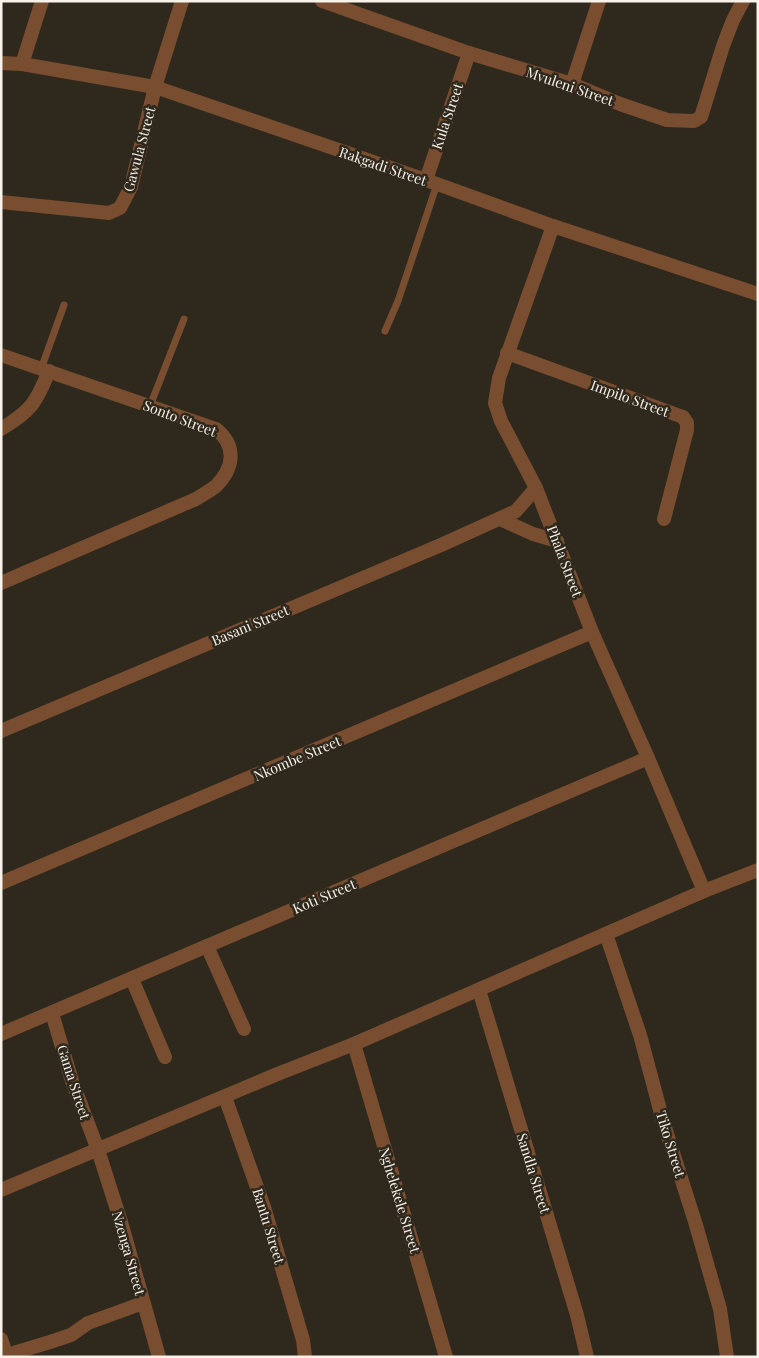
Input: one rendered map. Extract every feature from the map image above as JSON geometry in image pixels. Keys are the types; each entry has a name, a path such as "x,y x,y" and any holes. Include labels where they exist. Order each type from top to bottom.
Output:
{"street":[{"path":"22,64 42,1"},
{"name":"Gawula Street","path":"1,202 109,214 120,208 132,188 155,87 182,1"},
{"name":"Mvuleni Street","path":"322,1 469,53 572,84 620,104 667,120 694,121 701,117 723,46 743,1"},
{"path":"572,84 598,1"},
{"name":"Kula Street","path":"431,182 469,53"},
{"name":"Rakgadi Street","path":"1,63 22,64 155,87 553,226 758,294"},
{"name":"Phala Street","path":"553,226 507,353 495,396 496,408 505,430 536,488 592,632 648,758 704,892"},
{"name":"Impilo Street","path":"507,353 683,417 687,423 687,430 664,519"},
{"name":"Sonto Street","path":"1,355 216,429 224,435 231,457 228,468 220,481 214,488 196,499 1,583"},
{"path":"1,429 31,407 38,397 45,370"},
{"name":"Basani Street","path":"1,731 441,545 478,527 500,520 516,511 536,488"},
{"path":"500,520 533,534 558,541"},
{"name":"Nkombe Street","path":"1,882 592,632"},
{"name":"Koti Street","path":"1,1034 648,758"},
{"path":"1,1190 225,1098 275,1075 354,1044 758,870"},
{"name":"Tiko Street","path":"606,934 640,1035 664,1122 699,1233 720,1309 727,1357"},
{"path":"207,946 244,1029"},
{"path":"132,979 165,1057"},
{"name":"Sandla Street","path":"479,990 574,1305 587,1357"},
{"name":"Gama Street","path":"52,1013 72,1081 98,1150"},
{"name":"Nghelekele Street","path":"354,1044 446,1357"},
{"name":"Bantu Street","path":"225,1098 264,1207 298,1322 306,1357"},
{"name":"Nzenga Street","path":"98,1150 121,1222 159,1357"},
{"path":"1,1340 7,1356 71,1334 88,1323 143,1303"}],"lane":[{"path":"385,331 398,301 431,182"},
{"path":"45,370 64,305"},
{"path":"150,406 184,320"}]}
